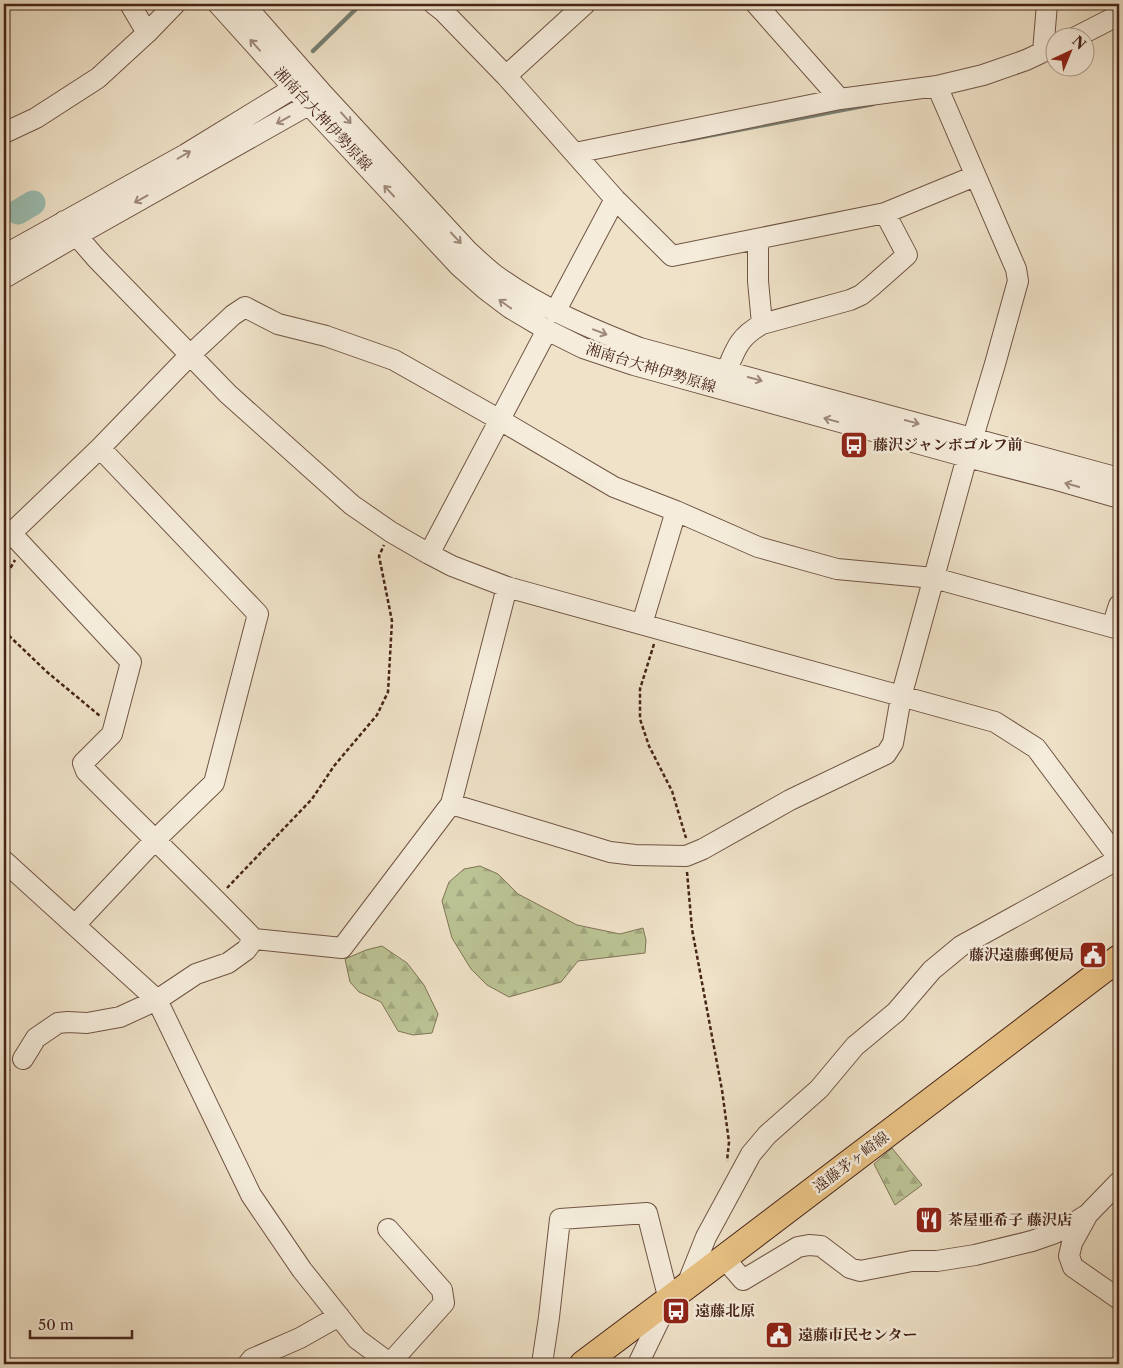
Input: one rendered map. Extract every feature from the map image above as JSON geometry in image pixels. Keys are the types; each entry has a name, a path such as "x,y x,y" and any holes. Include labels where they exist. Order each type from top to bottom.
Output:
{"main road":[{"name":"遠藤茅ヶ崎線","path":"583,1364 1119,958"}],"street":[{"path":"130,4 147,33"},
{"path":"4,133 36,118 98,78 147,33 175,4"},
{"name":"湘南台大神伊勢原線","path":"218,4 302,83"},
{"name":"湘南台大神伊勢原線","path":"244,4 302,83 459,266 510,308 551,321 592,330 640,348 1119,478"},
{"path":"434,4 506,76 615,199 672,256 885,213 975,176"},
{"path":"506,76 585,4"},
{"path":"1048,4 1049,28"},
{"path":"766,7 840,99"},
{"path":"1094,28 1119,15"},
{"path":"575,153 840,99 937,86 983,76 1046,50"},
{"path":"4,278 70,229 186,154 302,83"},
{"path":"451,804 610,852 635,855 688,855 790,800 886,754 893,743 901,697 1018,281 1016,268 937,86"},
{"path":"4,255 70,229 317,100"},
{"path":"429,554 615,199"},
{"path":"726,372 736,347 754,329 762,324 861,295 906,255 885,213"},
{"path":"70,229 228,394 352,505 392,532 452,566 506,587 995,722 1036,748 1119,859 961,946 932,970 896,1012 855,1046 819,1089 766,1136 750,1154 732,1186 638,1364"},
{"path":"758,239 758,281 762,324"},
{"path":"506,587 451,804 342,948 254,939 86,771 83,763 112,734 131,662 12,539 190,356 245,307 278,324 326,336 394,360 614,487 676,510 758,547 837,569 934,578 1116,628 1119,605"},
{"name":"湘南台大神伊勢原線","path":"551,321 583,348 634,365 1119,498"},
{"path":"75,925 154,841 214,783 258,614 100,448"},
{"path":"650,626 676,510"},
{"path":"4,861 157,1000 251,1195 302,1270 357,1339 384,1359 394,1363 444,1303 442,1290 388,1229"},
{"path":"23,1058 36,1038 58,1023 87,1023 120,1017 157,1000 196,974 228,963 246,950 254,939"},
{"path":"724,1258 743,1280 798,1247 809,1245 821,1246 850,1268 860,1271 912,1261 937,1261 975,1255 1032,1241 1055,1233 1088,1214 1119,1182"},
{"path":"542,1364 560,1219 647,1213 677,1293"},
{"path":"1088,1214 1072,1243 1069,1256 1072,1267 1119,1299"},
{"path":"248,1364 252,1359 300,1338 339,1316"}],"path":[{"path":"216,900 312,799 334,766 377,715 388,692 392,620 379,556 392,532"},
{"path":"4,579 12,539"},
{"path":"650,626 640,690 640,719 649,746 672,791 688,855 692,929 722,1090 729,1142 726,1168 732,1186"},
{"path":"4,631 48,672 106,721 114,725"}],"green space":[{"path":"480,866 498,874 518,894 577,925 620,934 643,928 646,940 645,953 578,961 561,982 509,997 487,985 471,969 452,938 442,901 449,882 464,869"},
{"path":"382,946 407,963 424,985 438,1014 432,1033 413,1035 398,1031 381,1002 359,992 350,982 345,959 366,950"},
{"path":"892,1148 922,1185 895,1205 874,1164"}],"waterway":[{"path":"313,51 361,4"},
{"path":"405,4 429,9"},
{"path":"681,141 873,104"},
{"path":"18,212 33,203"}],"place":[{"name":"藤沢ジャンボゴルフ前","path":"854,445"},
{"name":"藤沢遠藤郵便局","path":"1093,955"},
{"name":"茶屋亜希子 藤沢店","path":"929,1220"},
{"name":"遠藤北原","path":"676,1311"},
{"name":"遠藤市民センター","path":"779,1335"}]}
